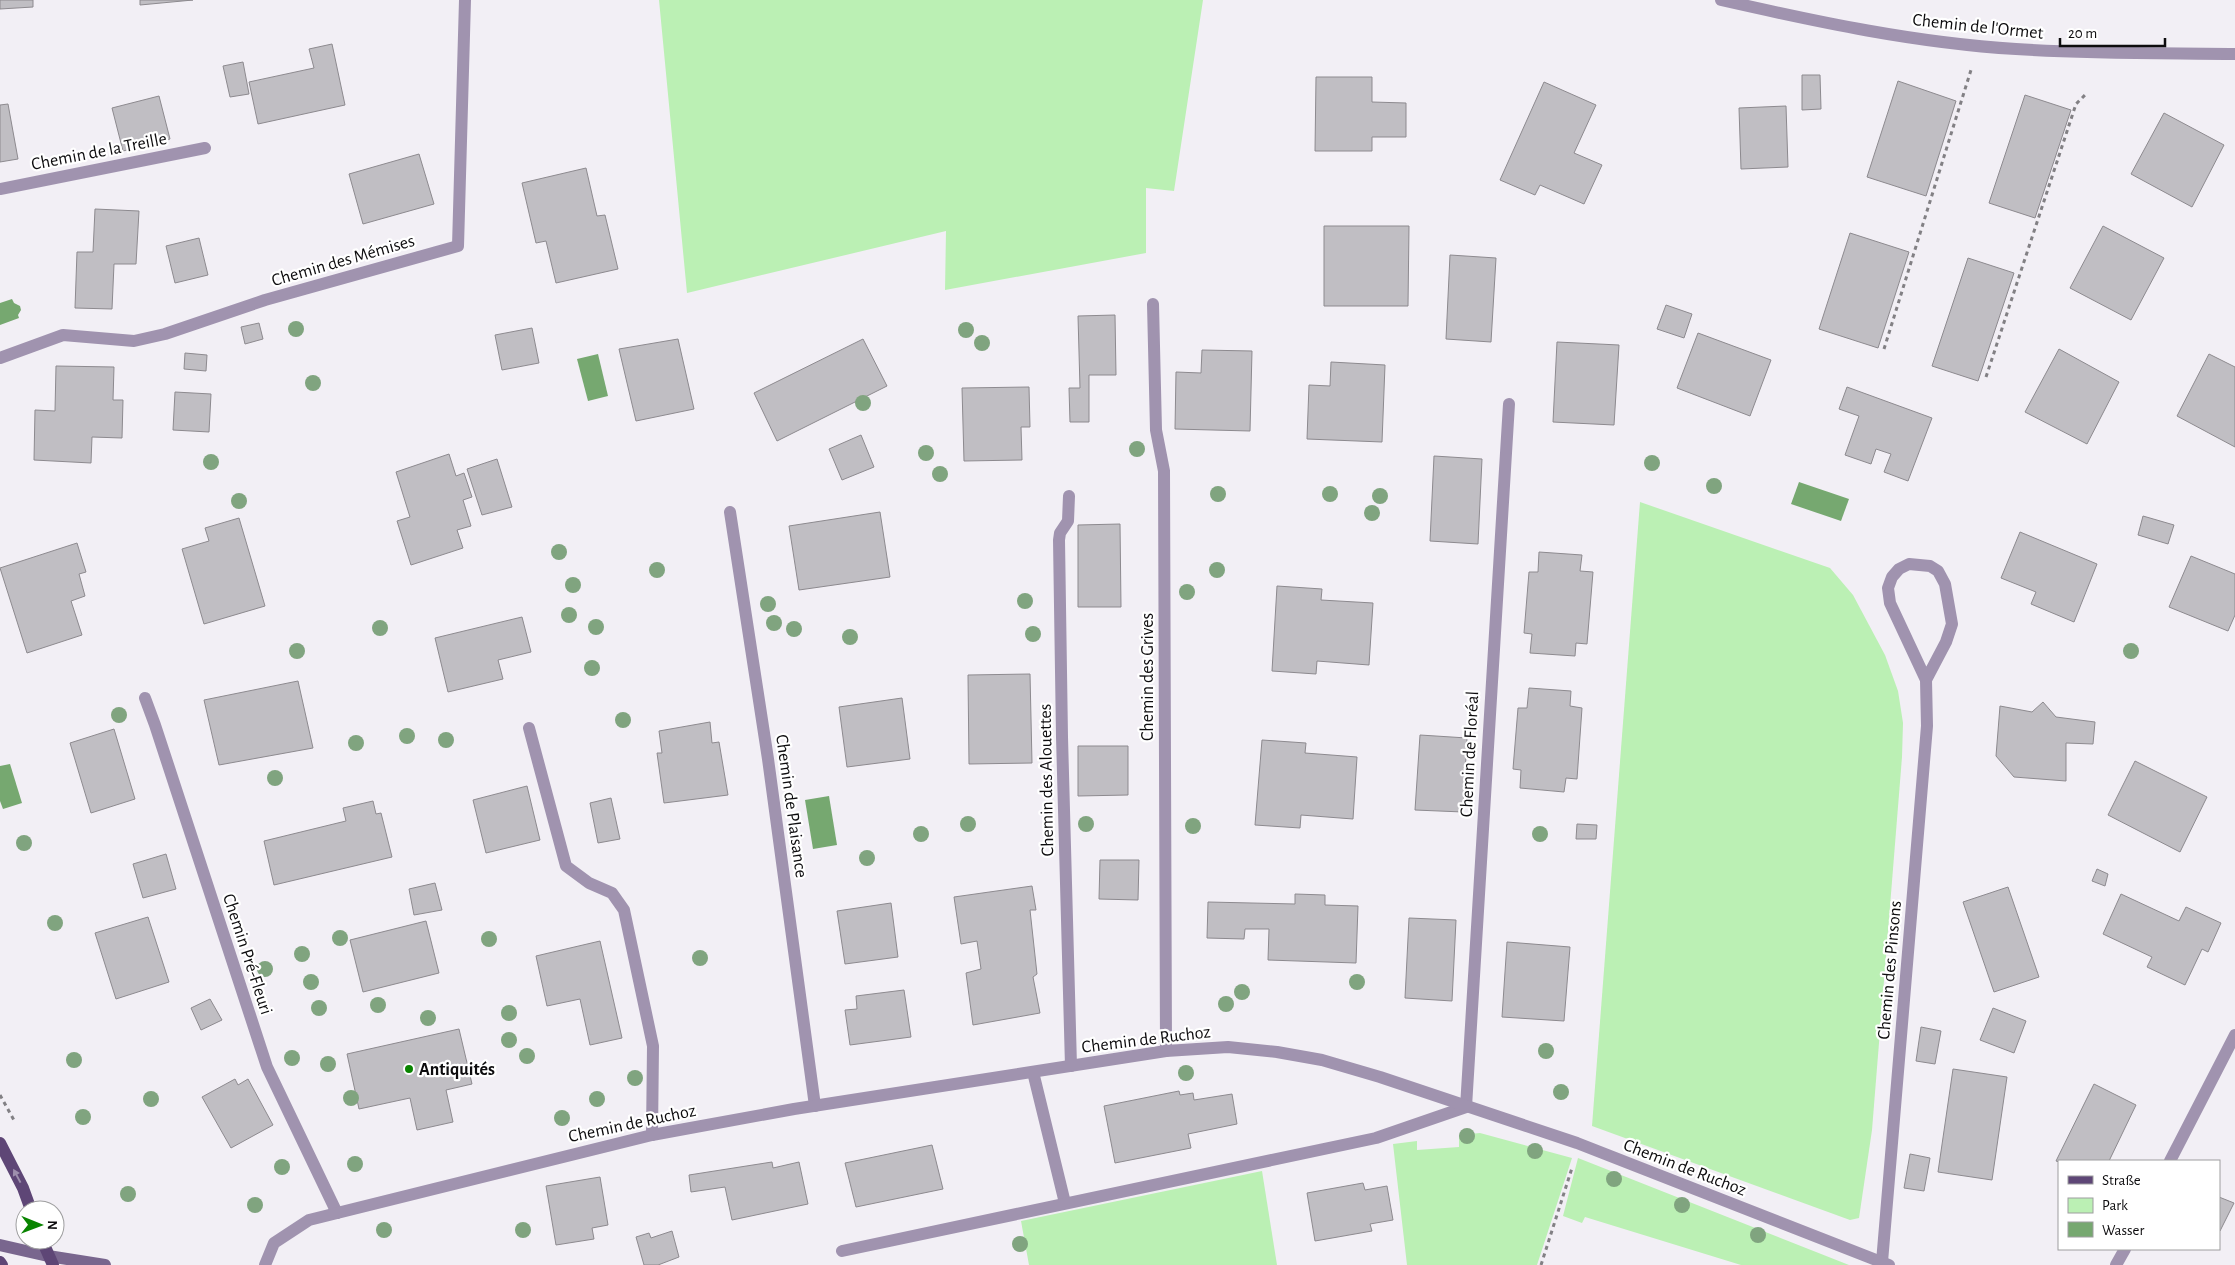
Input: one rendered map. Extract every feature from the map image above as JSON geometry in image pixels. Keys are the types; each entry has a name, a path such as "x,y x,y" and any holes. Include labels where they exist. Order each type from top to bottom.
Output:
{"main road":[{"path":"0,1143 27,1200"},
{"path":"0,1245 50,1260 105,1265"}],"street":[{"name":"Chemin des Mémises","path":"0,358 62,336 134,341 165,334 265,300 458,246 465,0"},
{"name":"Chemin de l'Ormet","path":"1721,0 1882,33 1978,46 2077,52 2235,54"},
{"name":"Chemin de la Treille","path":"0,189 205,148"},
{"name":"Chemin des Grives","path":"1153,304 1156,430 1164,471 1166,1051"},
{"name":"Chemin de Floréal","path":"1466,1106 1509,404"},
{"name":"Chemin des Alouettes","path":"1069,496 1068,521 1060,533 1059,540 1062,765 1071,1066"},
{"name":"Chemin de Plaisance","path":"730,512 768,759 815,1106"},
{"name":"Chemin des Pinsons","path":"1886,1264 1927,726 1926,680 1890,604 1888,588 1892,577 1899,569 1909,564 1930,566 1938,570 1945,584 1950,609 1952,624 1949,633 1926,680"},
{"name":"Chemin Pré-Fleuri","path":"145,698 267,1067 337,1213"},
{"path":"529,728 566,866 589,883 612,892 624,910 653,1046 652,1134"},
{"path":"2171,1160 2235,1035"},
{"name":"Chemin de Ruchoz","path":"265,1265 274,1243 309,1220 652,1134 815,1106 1166,1051 1228,1047 1277,1052 1322,1060 1380,1077 1577,1144 1886,1264"},
{"path":"1033,1072 1065,1203"},
{"path":"842,1251 1376,1138 1466,1106"},
{"path":"2116,1265 2124,1250"}],"path":[{"path":"1884,349 1978,46"},
{"path":"1986,377 2076,104 2085,95"},
{"path":"1541,1265 1572,1167 1577,1144"}],"green space":[{"path":"659,0 1203,0 1174,191 1146,188 1146,253 945,290 946,231 687,293"},
{"path":"1640,502 1830,568 1853,595 1885,655 1898,691 1903,723 1902,757 1872,1130 1859,1218 1850,1220 1592,1126"},
{"path":"1480,1133 1572,1158 1537,1265 1407,1265 1393,1144 1417,1141 1417,1150 1459,1147 1459,1135"},
{"path":"1578,1158 1849,1265 1741,1265 1585,1217 1582,1223 1563,1216"},
{"path":"1262,1171 1277,1265 1029,1265 1021,1221"}],"water":[{"path":"12,299 14,303 20,306 19,318 0,325 0,303"},
{"path":"598,354 608,396 588,401 577,359"},
{"path":"1799,482 1849,499 1841,521 1791,504"},
{"path":"10,764 22,803 3,809 0,801 0,766"},
{"path":"829,796 837,845 813,849 805,800"}],"building":[{"path":"0,0 33,0 33,7 0,9"},
{"path":"140,0 193,0 140,5"},
{"path":"332,44 345,105 258,124 249,82 314,68 309,49"},
{"path":"243,62 249,94 230,97 223,66"},
{"path":"1802,75 1820,75 1821,109 1802,110"},
{"path":"1316,77 1372,77 1372,102 1406,103 1406,137 1372,137 1372,151 1315,151"},
{"path":"1898,81 1956,101 1926,196 1867,177"},
{"path":"1544,82 1596,105 1574,153 1602,165 1584,204 1540,185 1535,195 1500,180"},
{"path":"2025,95 2071,110 2035,218 1989,203"},
{"path":"159,96 170,139 123,151 112,108"},
{"path":"8,104 18,159 0,162 0,105"},
{"path":"1786,106 1788,167 1741,169 1739,108"},
{"path":"2164,113 2224,145 2192,207 2131,174"},
{"path":"419,154 434,204 363,224 349,174"},
{"path":"586,168 597,216 605,215 618,269 556,283 546,241 536,243 522,183"},
{"path":"95,209 139,211 136,264 114,264 112,309 75,308 77,252 93,252"},
{"path":"1324,226 1409,226 1408,306 1324,306"},
{"path":"2103,226 2164,258 2131,320 2070,288"},
{"path":"1850,233 1909,252 1878,348 1819,329"},
{"path":"199,238 208,275 175,283 166,246"},
{"path":"1450,255 1496,258 1491,342 1446,339"},
{"path":"1968,258 2014,273 1978,381 1932,366"},
{"path":"1666,305 1692,314 1684,338 1657,329"},
{"path":"1115,315 1116,375 1089,375 1089,422 1070,422 1069,388 1080,388 1078,316"},
{"path":"259,323 263,339 245,344 241,327"},
{"path":"532,328 539,363 502,370 495,335"},
{"path":"1698,333 1771,360 1750,416 1677,388"},
{"path":"678,339 694,409 636,421 619,349"},
{"path":"863,339 887,386 777,441 754,393"},
{"path":"1557,342 1619,345 1614,425 1553,422"},
{"path":"2059,349 2119,382 2087,444 2025,412"},
{"path":"1202,350 1252,351 1250,431 1175,429 1176,372 1201,373"},
{"path":"185,353 207,355 206,371 184,369"},
{"path":"2209,354 2235,367 2235,447 2177,416"},
{"path":"1331,362 1385,365 1382,442 1307,439 1309,385 1330,386"},
{"path":"56,366 114,367 113,400 123,400 122,438 92,437 91,463 34,460 35,410 55,411"},
{"path":"1029,387 1030,427 1021,427 1022,460 964,461 962,388"},
{"path":"1847,387 1932,418 1908,481 1884,472 1891,454 1876,449 1871,464 1845,455 1859,416 1839,409"},
{"path":"175,392 211,394 209,432 173,430"},
{"path":"861,435 874,467 842,480 829,449"},
{"path":"449,454 456,476 464,473 472,497 463,500 471,526 457,530 463,548 411,565 397,521 410,517 396,472"},
{"path":"1434,456 1482,459 1478,544 1430,541"},
{"path":"497,459 512,507 482,515 467,469"},
{"path":"880,512 890,577 799,590 789,526"},
{"path":"2143,516 2174,525 2168,544 2138,535"},
{"path":"239,518 265,606 204,624 182,549 209,541 205,528"},
{"path":"1120,524 1121,607 1078,607 1078,525"},
{"path":"2020,532 2097,564 2074,622 2031,604 2036,592 2001,578"},
{"path":"77,543 86,572 79,574 85,596 71,601 82,635 27,653 0,568"},
{"path":"1539,552 1582,555 1580,571 1593,572 1587,644 1576,643 1575,656 1530,653 1532,634 1524,633 1529,572 1538,572"},
{"path":"2191,556 2235,574 2235,615 2228,631 2169,607"},
{"path":"1277,586 1322,589 1321,600 1373,603 1369,665 1317,661 1316,674 1272,671"},
{"path":"522,617 531,652 498,660 503,679 448,692 435,638"},
{"path":"1030,674 1032,763 969,764 968,675"},
{"path":"298,681 313,748 219,765 204,700"},
{"path":"1529,688 1571,691 1570,706 1582,708 1577,779 1566,778 1564,792 1520,788 1521,770 1513,769 1518,708 1527,708"},
{"path":"902,698 910,759 847,767 839,707"},
{"path":"2043,702 2056,717 2095,722 2093,744 2066,743 2066,781 2014,777 1996,756 2000,706 2032,712"},
{"path":"710,722 712,743 719,742 728,795 664,803 657,753 662,753 659,731"},
{"path":"114,729 135,799 91,813 70,743"},
{"path":"1420,735 1467,738 1463,812 1415,810"},
{"path":"1262,740 1306,743 1305,753 1357,757 1353,819 1301,815 1300,828 1255,825"},
{"path":"1078,746 1128,746 1128,795 1078,796"},
{"path":"2135,761 2207,797 2180,852 2108,815"},
{"path":"527,786 540,840 486,853 473,800"},
{"path":"611,798 620,839 598,843 590,803"},
{"path":"373,801 376,814 381,813 392,857 274,885 264,841 346,821 343,808"},
{"path":"1577,824 1597,825 1596,839 1576,839"},
{"path":"166,854 176,889 143,898 133,864"},
{"path":"1100,860 1139,860 1138,900 1099,899"},
{"path":"2097,869 2108,874 2105,886 2092,881"},
{"path":"435,883 442,910 414,915 409,889"},
{"path":"1032,886 1036,910 1030,910 1037,974 1033,977 1040,1013 973,1025 966,973 981,969 977,941 961,944 954,897"},
{"path":"2008,887 2039,977 1994,992 1963,902"},
{"path":"1295,894 1325,895 1325,905 1358,906 1356,963 1268,960 1269,929 1245,929 1244,939 1207,938 1208,902 1295,904"},
{"path":"2121,894 2179,921 2186,907 2221,923 2208,952 2202,949 2185,985 2147,967 2152,957 2103,934"},
{"path":"891,903 898,957 845,964 837,911"},
{"path":"148,917 169,982 116,999 95,933"},
{"path":"1409,918 1456,920 1452,1001 1405,998"},
{"path":"426,921 439,973 363,992 350,940"},
{"path":"600,941 622,1038 590,1045 580,999 547,1006 536,956"},
{"path":"1507,942 1570,947 1564,1021 1502,1017"},
{"path":"904,990 911,1037 850,1045 845,1010 857,1009 856,996"},
{"path":"210,999 222,1020 201,1030 191,1008"},
{"path":"1993,1008 2026,1021 2014,1053 1980,1040"},
{"path":"1921,1027 1941,1031 1935,1064 1916,1061"},
{"name":"Antiquités","path":"459,1029 472,1084 446,1090 453,1122 417,1130 410,1098 359,1109 347,1054"},
{"path":"1953,1069 2007,1077 1992,1180 1938,1172"},
{"path":"235,1079 238,1085 248,1079 273,1125 231,1148 202,1097"},
{"path":"2094,1084 2136,1105 2109,1160 2056,1161"},
{"path":"1179,1091 1180,1095 1193,1093 1194,1100 1232,1094 1237,1124 1188,1134 1191,1148 1115,1163 1104,1106"},
{"path":"932,1145 943,1189 856,1207 845,1163"},
{"path":"1910,1154 1930,1158 1924,1191 1904,1188"},
{"path":"772,1162 773,1168 799,1162 808,1204 732,1220 725,1187 691,1192 689,1175"},
{"path":"600,1177 608,1225 592,1228 594,1239 556,1245 546,1186"},
{"path":"1363,1183 1365,1190 1387,1186 1393,1220 1370,1224 1372,1231 1315,1241 1307,1193"},
{"path":"2220,1197 2234,1203 2220,1231"},
{"path":"672,1231 679,1257 658,1265 644,1265 636,1237 649,1233 651,1238"}],"place":[{"name":"Antiquités","path":"409,1069"}]}
